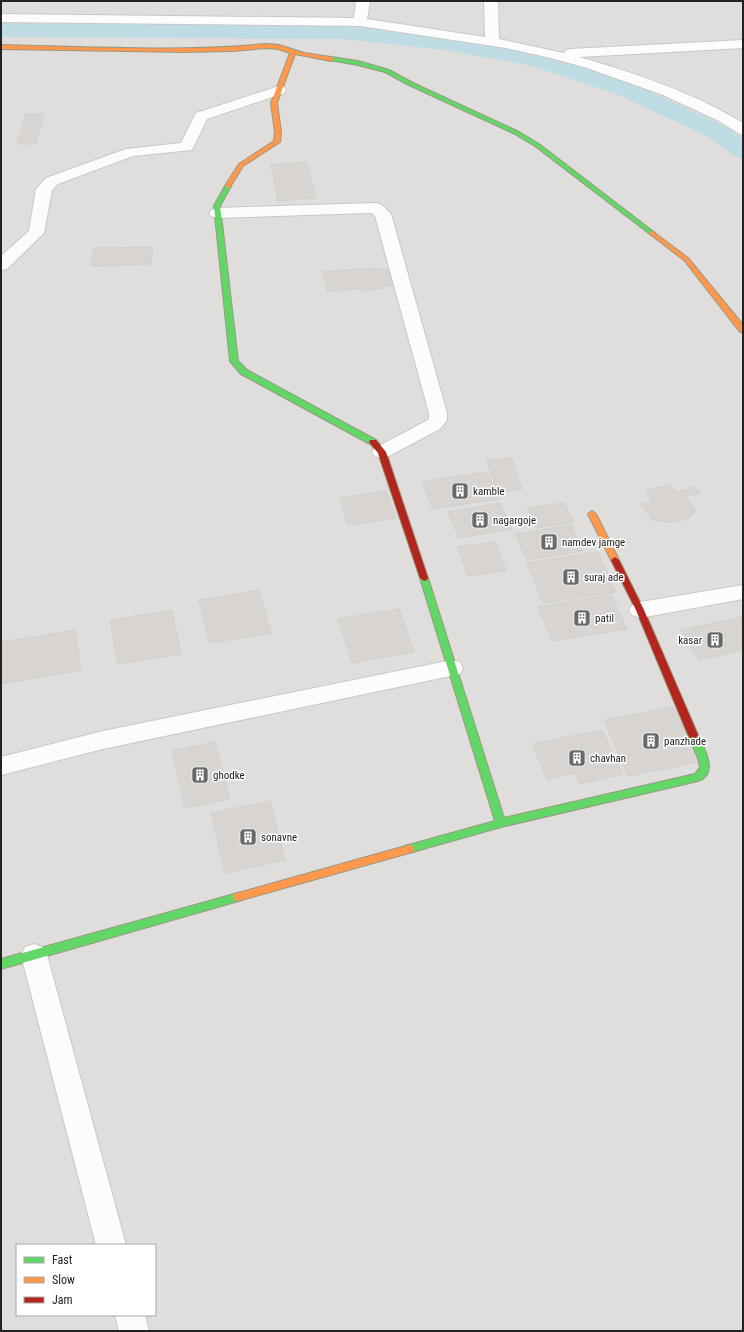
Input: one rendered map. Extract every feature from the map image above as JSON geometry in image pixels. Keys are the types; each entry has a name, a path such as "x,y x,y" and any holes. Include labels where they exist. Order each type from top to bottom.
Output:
{"street":[{"path":"360,22 363,1"},
{"path":"492,42 494,1"},
{"path":"1,18 360,22 492,42 554,54 592,65 668,92 724,118 743,130"},
{"path":"554,54 742,44"},
{"path":"1,47 185,50 232,49 267,46 358,63 387,71 528,139 686,259 743,330"},
{"path":"293,52 279,90 274,110 278,137 277,142 247,161 236,171 219,200 217,213 234,361 244,372 366,436 375,443 382,452 419,562 501,823"},
{"path":"1,265 36,233 44,189 52,181 131,152 186,147 201,116 279,90"},
{"path":"217,213 376,208 382,214 438,413 438,420 433,425 382,452"},
{"path":"1,964 501,823 698,777 705,768 703,758 640,610 592,514"},
{"path":"640,610 743,592"},
{"path":"1,766 103,740 452,668"},
{"path":"34,955 111,1244"},
{"path":"130,1316 134,1331"}],"shaded area":[{"path":"1,1 743,1 743,1331 1,1331"}],"building":[{"path":"26,114 44,114 36,144 17,144"},
{"path":"307,162 316,198 278,201 271,165"},
{"path":"153,247 151,264 91,266 94,248"},
{"path":"376,268 376,270 394,268 400,284 360,291 360,288 328,292 322,272"},
{"path":"511,458 522,489 497,492 487,460"},
{"name":"kamble","path":"487,472 499,499 433,509 422,482"},
{"path":"671,485 676,492 695,487 700,493 686,496 696,511 688,519 671,522 652,520 641,504 653,501 645,490"},
{"path":"386,491 396,518 348,525 340,498"},
{"name":"nagargoje","path":"500,503 512,529 459,538 448,512"},
{"path":"564,503 574,522 536,528 527,508"},
{"name":"namdev jamge","path":"571,525 583,551 527,560 515,534"},
{"path":"495,542 506,571 468,576 457,547"},
{"name":"suraj ade","path":"598,552 616,592 543,603 527,563"},
{"path":"259,590 271,633 209,643 199,600"},
{"name":"patil","path":"611,595 627,629 552,641 538,607"},
{"path":"399,609 414,652 352,663 338,619"},
{"path":"172,610 181,654 118,664 110,620"},
{"name":"kasar","path":"743,617 743,650 699,660 681,630"},
{"path":"75,630 81,670 1,684 1,642"},
{"name":"panzhade","path":"673,707 699,762 628,776 604,720"},
{"name":"chavhan","path":"602,730 623,774 580,784 575,773 547,779 532,744"},
{"name":"ghodke","path":"215,742 230,799 185,808 172,751"},
{"name":"sonavne","path":"270,801 285,860 225,873 211,813"}],"waterway":[{"path":"1,30 342,32 445,43 537,60 625,89 718,132 743,151"}],"traffic: fast":[{"path":"331,59 358,63 387,71 411,84 517,133 537,145 652,233"},
{"path":"228,186 217,206 234,361 244,372 373,442"},
{"path":"424,578 501,823"},
{"path":"409,849 501,823 698,777 705,768 703,758 693,735"},
{"path":"1,964 238,897"}],"traffic: slow":[{"path":"1,47 185,50 232,49 267,46 279,47 303,55 331,59"},
{"path":"228,186 241,165 277,142 278,132 274,103 293,52"},
{"path":"652,233 686,259 743,330"},
{"path":"592,514 615,560"},
{"path":"238,897 409,849"}],"traffic: jam":[{"path":"373,442 382,452 424,578"},
{"path":"615,560 640,610 693,735"}],"place":[{"name":"kamble","path":"460,491"},
{"name":"nagargoje","path":"480,520"},
{"name":"namdev jamge","path":"549,542"},
{"name":"suraj ade","path":"571,577"},
{"name":"patil","path":"582,618"},
{"name":"kasar","path":"715,640"},
{"name":"panzhade","path":"651,741"},
{"name":"chavhan","path":"577,758"},
{"name":"ghodke","path":"200,775"},
{"name":"sonavne","path":"248,837"}]}
